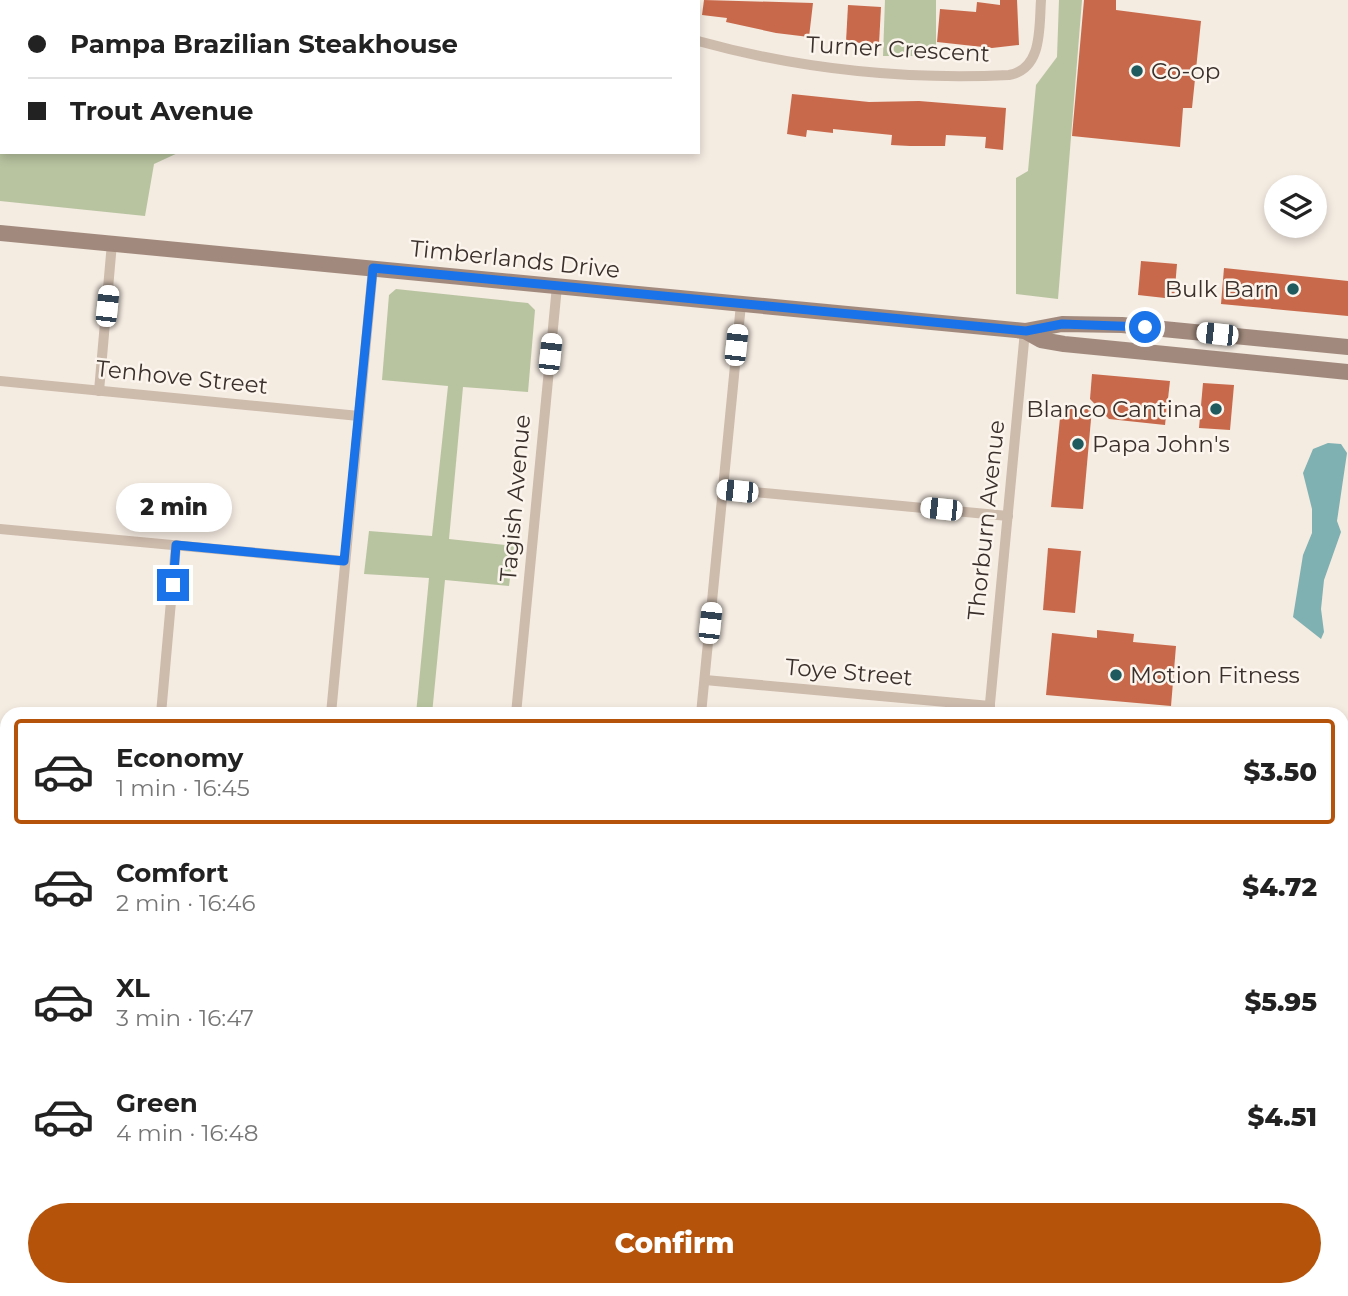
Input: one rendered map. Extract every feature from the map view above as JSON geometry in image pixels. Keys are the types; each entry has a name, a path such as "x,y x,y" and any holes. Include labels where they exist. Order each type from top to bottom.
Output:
{"street":[{"name":"Turner Crescent","path":"700,41 810,66 886,72 1009,75 1025,69 1035,53 1041,0"},
{"name":"Timberlands Drive","path":"0,233 1026,331 1062,324 1122,325 1348,347"},
{"path":"99,391 112,243"},
{"path":"332,707 373,268"},
{"name":"Tagish Avenue","path":"517,707 558,286"},
{"path":"702,707 741,304"},
{"name":"Timberlands Drive","path":"1026,331 1041,340 1064,344 1348,372"},
{"name":"Thorburn Avenue","path":"990,707 1026,331"},
{"name":"Tenhove Street","path":"0,381 359,416"},
{"path":"722,489 1008,516"},
{"path":"0,528 344,561"},
{"path":"162,707 176,545"},
{"name":"Toye Street","path":"705,680 962,707"}],"green space":[{"path":"885,0 936,0 936,56 883,56"},
{"path":"1059,0 1082,0 1058,299 1016,294 1016,178 1028,171 1036,85 1057,57"},
{"path":"0,154 176,154 154,164 145,216 0,201"},
{"path":"396,289 528,303 535,310 528,392 463,387 449,539 514,546 509,586 445,580 433,707 417,707 429,578 364,574 369,531 432,536 448,386 382,380 389,295"}],"water":[{"path":"1328,443 1341,444 1347,453 1337,521 1341,532 1324,580 1321,609 1324,632 1321,639 1293,617 1303,555 1312,533 1312,509 1303,473 1313,449"}],"building":[{"path":"704,0 813,3 809,37 776,33 726,22 727,18 702,15"},
{"path":"1000,0 1017,0 1019,45 992,48 937,42 940,9 976,12 977,2 1000,5"},
{"path":"1084,0 1116,0 1116,10 1201,21 1192,108 1183,108 1180,147 1072,136"},
{"path":"848,5 881,7 879,44 846,42"},
{"path":"792,94 869,102 919,101 1006,108 1003,150 985,148 986,137 946,135 945,146 910,146 891,145 892,135 833,129 833,133 807,130 806,137 787,134"},
{"path":"1141,261 1177,264 1174,299 1138,295"},
{"path":"1224,268 1348,281 1348,316 1221,304"},
{"path":"1092,374 1170,381 1165,425 1109,419 1090,399"},
{"path":"1203,383 1234,385 1230,430 1199,428"},
{"path":"1061,408 1092,408 1083,509 1051,507"},
{"path":"1048,548 1081,551 1075,613 1043,610"},
{"path":"1097,630 1134,634 1133,642 1176,646 1171,706 1046,695 1052,633 1097,638"}],"place":[{"name":"Co-op","path":"1137,71"},
{"name":"Bulk Barn","path":"1293,289"},
{"name":"Blanco Cantina","path":"1216,409"},
{"name":"Papa John's","path":"1078,444"},
{"name":"Motion Fitness","path":"1116,675"}],"route":[{"path":"173,585 176,545 344,561 373,268 1026,331 1062,324 1145,327"}]}
